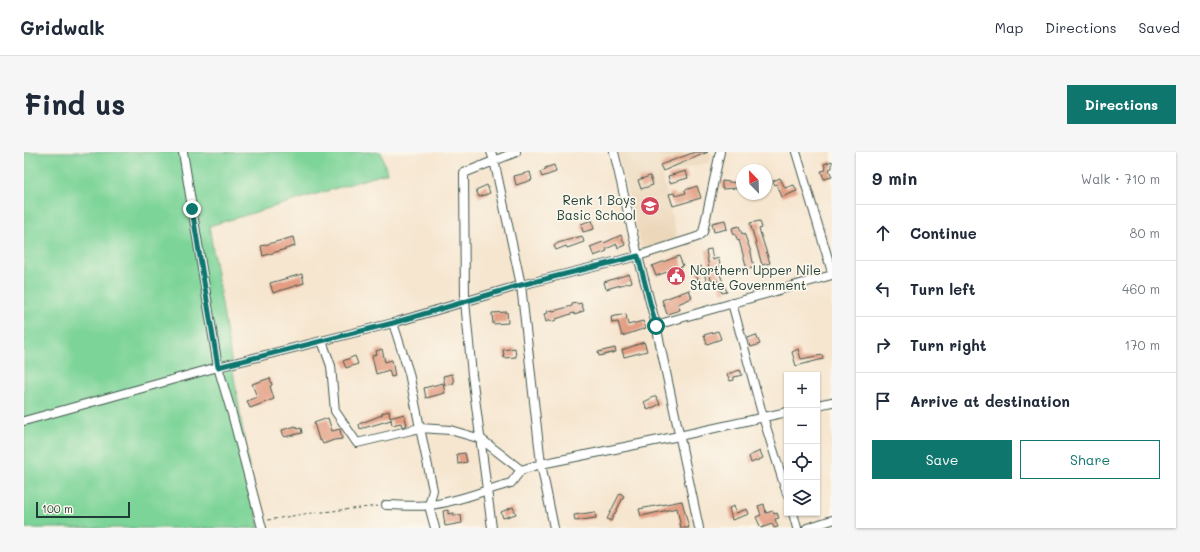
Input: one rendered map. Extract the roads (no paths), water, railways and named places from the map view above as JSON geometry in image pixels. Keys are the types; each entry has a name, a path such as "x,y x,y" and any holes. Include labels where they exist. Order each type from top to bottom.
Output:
{"street":[{"path":"183,152 218,367 261,525"},
{"path":"492,528 472,375 465,302 464,173 493,156 516,152"},
{"path":"614,152 656,326 699,528"},
{"path":"24,421 218,367 393,323 521,285 638,256 697,237 703,232 720,152"},
{"path":"656,326 832,273 796,152"},
{"path":"493,156 521,285 541,464 554,528"},
{"path":"732,303 763,417 784,484"},
{"path":"393,323 409,373 433,490 429,506 435,528"},
{"path":"322,341 331,366 335,411 357,443 420,428 450,430 481,439 521,470"},
{"path":"820,404 832,402"},
{"path":"386,505 429,506 463,498 487,489 511,483 521,470 541,464 680,436 784,413"},
{"path":"794,516 797,528"},
{"path":"807,528 832,520"}],"place":[{"name":"Renk 1 Boys Basic School","path":"650,206"},
{"name":"Northern Upper Nile State Government","path":"676,276"}]}
